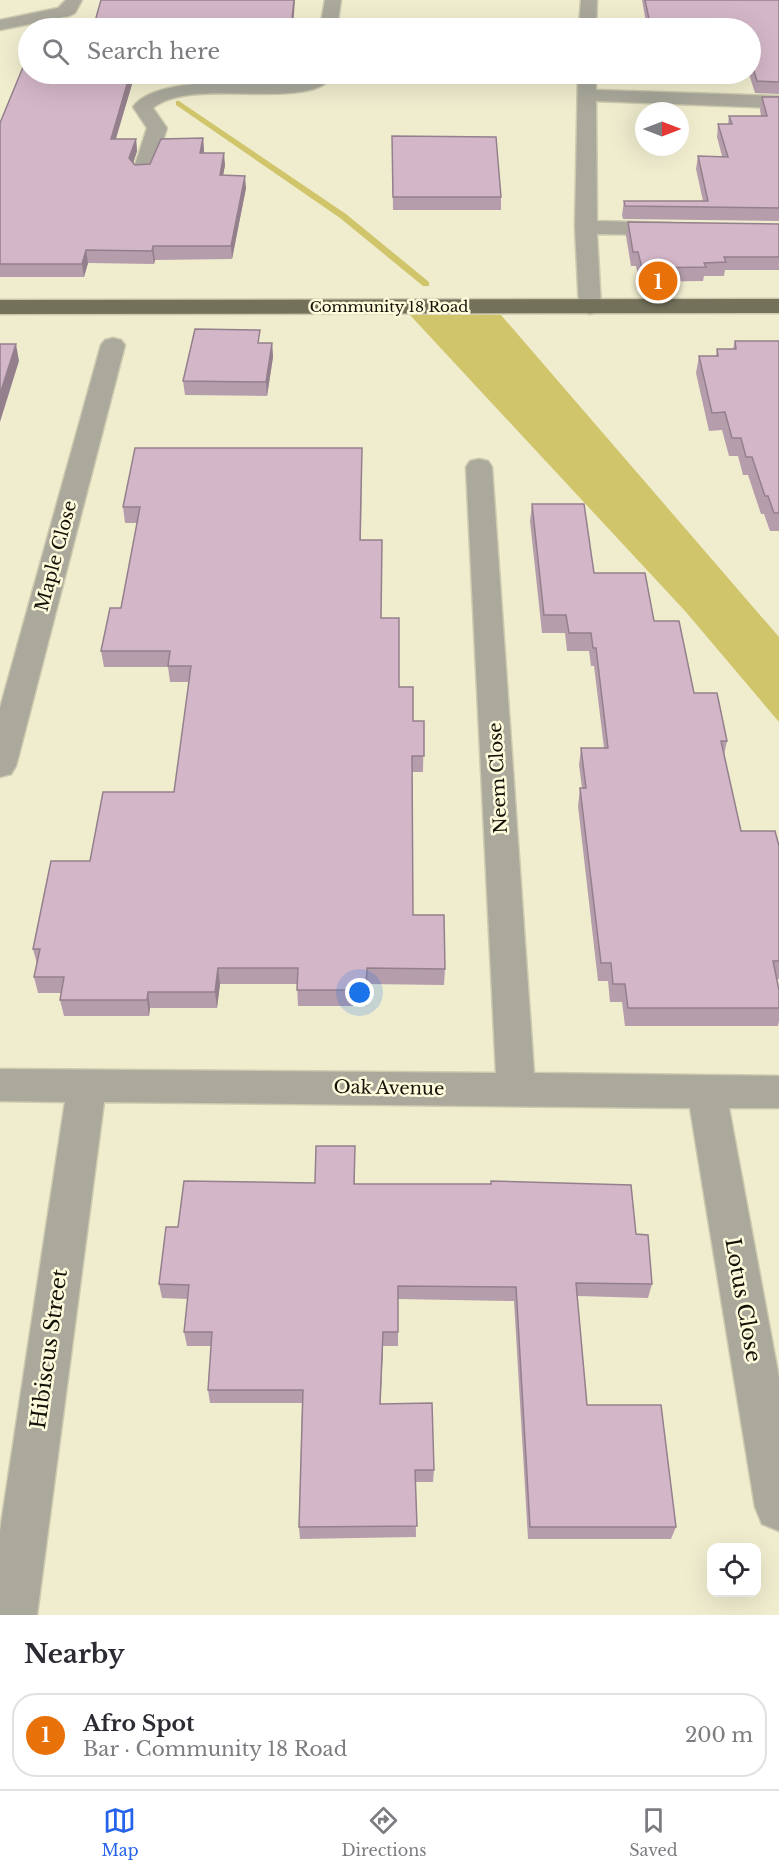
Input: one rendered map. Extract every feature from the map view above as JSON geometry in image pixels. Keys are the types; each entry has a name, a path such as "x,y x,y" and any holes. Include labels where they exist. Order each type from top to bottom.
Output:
{"main road":[{"name":"Community 18 Road","path":"0,307 779,306"}],"street":[{"path":"35,18 63,12 69,9 74,0"},
{"path":"330,18 333,0"},
{"path":"588,18 589,0"},
{"path":"2,25 18,22"},
{"path":"143,171 157,128 155,122 142,107 145,102 155,96 184,90 303,87 315,84"},
{"path":"587,84 586,227 590,307"},
{"path":"586,95 779,102"},
{"path":"586,227 696,229"},
{"name":"Maple Close","path":"0,766 112,345"},
{"name":"Neem Close","path":"479,467 516,1090"},
{"name":"Hibiscus Street","path":"12,1615 87,1084"},
{"name":"Oak Avenue","path":"0,1085 779,1092"},
{"name":"Lotus Close","path":"706,1092 779,1507"}],"shaded area":[{"path":"409,314 501,315 779,637 779,722 685,611"}],"building":[{"path":"101,0 294,0 292,18 96,18"},
{"path":"645,0 779,0 779,82 761,81 761,18 649,18"},
{"path":"18,79 18,84 127,84 111,139 136,139 129,158 135,165 150,164 161,139 203,138 200,153 224,153 220,175 245,176 231,246 153,246 152,251 86,250 82,264 0,264 0,123"},
{"path":"762,97 779,97 779,208 625,206 624,201 708,201 698,156 728,157 718,124 732,124 729,116 767,116"},
{"path":"392,136 496,137 501,197 393,197"},
{"path":"628,222 779,224 779,257 724,257 726,262 704,263 706,267 642,268 638,252 633,252"},
{"path":"195,329 260,330 258,343 272,343 266,382 183,381"},
{"path":"735,341 779,341 779,513 774,513 768,496 765,496 752,457 746,457 741,438 732,438 725,412 712,413 699,356 718,356 717,349 736,349"},
{"path":"0,344 16,344 0,394"},
{"path":"135,448 362,448 360,540 382,540 381,618 399,618 399,687 413,687 413,721 424,721 424,756 412,756 413,915 444,915 445,969 367,968 366,990 297,990 298,968 218,968 215,992 148,992 147,1000 60,1000 64,977 34,977 40,949 33,949 51,861 90,861 103,792 174,792 191,666 168,666 170,651 101,651 110,608 121,608 140,507 123,507"},
{"path":"532,504 584,504 594,573 645,573 654,621 679,621 694,693 717,693 727,741 721,741 741,831 775,831 779,846 779,961 773,961 779,990 779,1008 628,1008 625,984 613,984 611,963 601,963 580,788 586,788 581,748 608,748 596,648 593,648 591,633 569,633 566,615 544,615"},
{"path":"316,1146 355,1146 354,1184 491,1184 491,1181 631,1185 636,1234 648,1235 652,1284 576,1283 587,1405 661,1405 676,1527 530,1527 516,1287 398,1286 398,1332 383,1332 380,1404 432,1403 434,1470 415,1470 417,1526 299,1527 303,1390 208,1390 212,1332 184,1332 189,1285 159,1284 166,1227 178,1227 184,1181 315,1183"}],"waterway":[{"path":"179,103 343,216 426,284"}],"place":[{"name":"Afro Spot","path":"658,281"}]}
